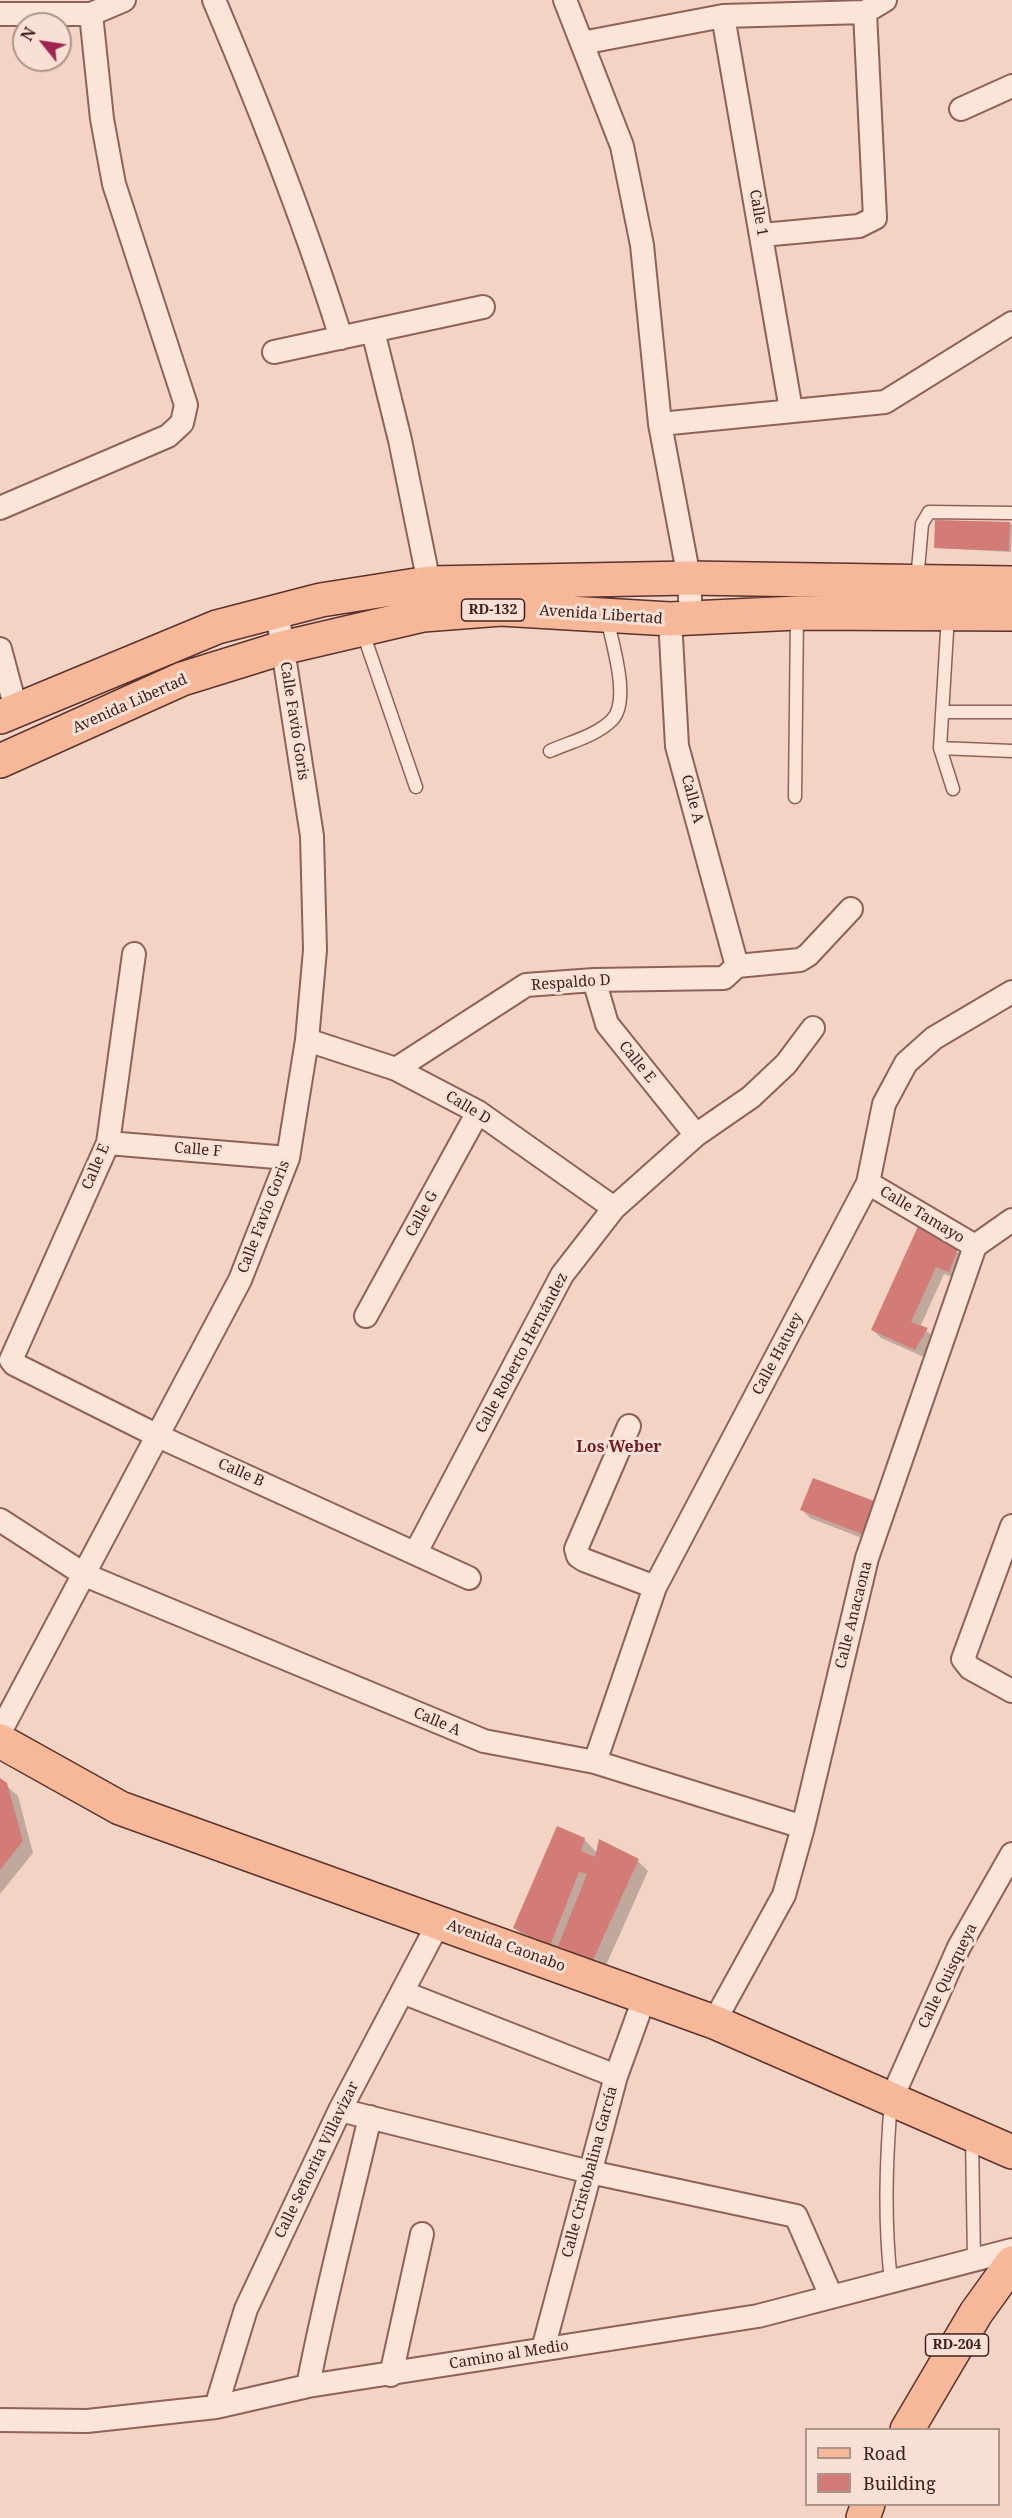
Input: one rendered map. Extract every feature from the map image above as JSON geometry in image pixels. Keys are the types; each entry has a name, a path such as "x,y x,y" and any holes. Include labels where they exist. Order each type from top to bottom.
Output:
{"main road":[{"name":"Avenida Libertad","path":"8,713 217,627 321,600 429,583 689,578 1012,583"},
{"name":"Avenida Libertad","path":"0,761 182,679 282,648 423,615 501,609 680,619 797,613 1012,614"},
{"name":"Avenida Caonabo","path":"0,1741 120,1808 714,2022 1012,2152"},
{"name":"RD-204","path":"909,2428 976,2313 1012,2263"}],"street":[{"path":"0,14 91,14 124,0"},
{"path":"214,0 281,159 341,338"},
{"name":"Calle A","path":"565,0 622,146 642,245 660,424 689,578 680,619 677,746 734,969"},
{"path":"582,43 732,10 865,12 885,0"},
{"name":"Calle 1","path":"732,10 762,235 791,410"},
{"path":"762,235 859,226 875,218 865,12"},
{"path":"0,508 168,436 182,423 186,405 114,184 102,119 91,14"},
{"path":"961,108 1012,86"},
{"path":"274,352 483,307"},
{"path":"660,424 885,402 1012,323"},
{"path":"373,331 400,440 429,583"},
{"name":"Calle Favio Goris","path":"0,1732 240,1280 288,1158 307,1040 315,950 312,836 277,611"},
{"path":"0,648 8,713"},
{"name":"Respaldo D","path":"396,1069 526,985 594,980 724,978 734,969 800,960 808,955 851,909"},
{"name":"Calle E","path":"14,1364 11,1355 108,1143 134,954"},
{"name":"Calle E","path":"594,980 607,1024 696,1135"},
{"name":"Calle Hatuey","path":"595,1762 655,1587 868,1183 884,1104 906,1063 934,1038 1012,992"},
{"name":"Calle Roberto Hernández","path":"416,1552 562,1275 614,1208 696,1135 758,1090 786,1064 813,1028"},
{"name":"Calle D","path":"307,1040 396,1069 478,1112 614,1208"},
{"name":"Calle G","path":"366,1316 478,1112"},
{"name":"Calle F","path":"108,1143 288,1158"},
{"name":"Calle Tamayo","path":"868,1183 975,1246"},
{"path":"975,1246 1012,1220"},
{"name":"Calle Anacaona","path":"714,2022 784,1895 803,1827 867,1558 975,1246"},
{"name":"Calle B","path":"14,1364 158,1436 469,1578"},
{"path":"629,1426 576,1549 578,1556 584,1560 655,1587"},
{"name":"Calle A","path":"0,1520 85,1575 484,1741 595,1762 803,1827"},
{"path":"1012,1526 963,1659 970,1668 1012,1691"},
{"name":"Calle Quisqueya","path":"891,2100 959,1947 1012,1854"},
{"name":"Calle Señorita Villavizar","path":"216,2407 246,2309 340,2110 439,1922"},
{"path":"402,1992 616,2076"},
{"name":"Calle Cristobalina García","path":"543,2349 616,2076 645,1996"},
{"path":"340,2110 590,2172 796,2216 831,2296"},
{"path":"308,2386 324,2299 336,2262 370,2116"},
{"path":"391,2375 422,2234"},
{"name":"Camino al Medio","path":"0,2420 87,2421 216,2407 308,2386 391,2375 758,2316 1012,2250"}],"lane":[{"path":"917,582 922,524 929,512 1012,513"},
{"path":"795,796 797,613"},
{"path":"550,751 600,729 613,719 622,699 606,614"},
{"path":"948,615 940,748 953,789"},
{"path":"361,629 416,787"},
{"path":"942,712 1012,712"},
{"path":"940,748 1012,751"},
{"path":"891,2100 885,2187 885,2229 891,2281"},
{"path":"972,2135 974,2260"}],"building":[{"path":"935,520 1010,522 1009,551 934,548"},
{"path":"920,1222 958,1249 949,1272 936,1267 911,1322 928,1328 915,1350 871,1330"},
{"path":"813,1478 877,1502 864,1535 800,1510"},
{"path":"0,1778 7,1783 23,1841 0,1870"},
{"path":"557,1826 585,1838 581,1851 595,1857 599,1839 639,1859 592,1962 558,1946 587,1874 579,1872 550,1946 513,1928"}],"district":[{"name":"Los Weber","path":"619,1447"}]}
